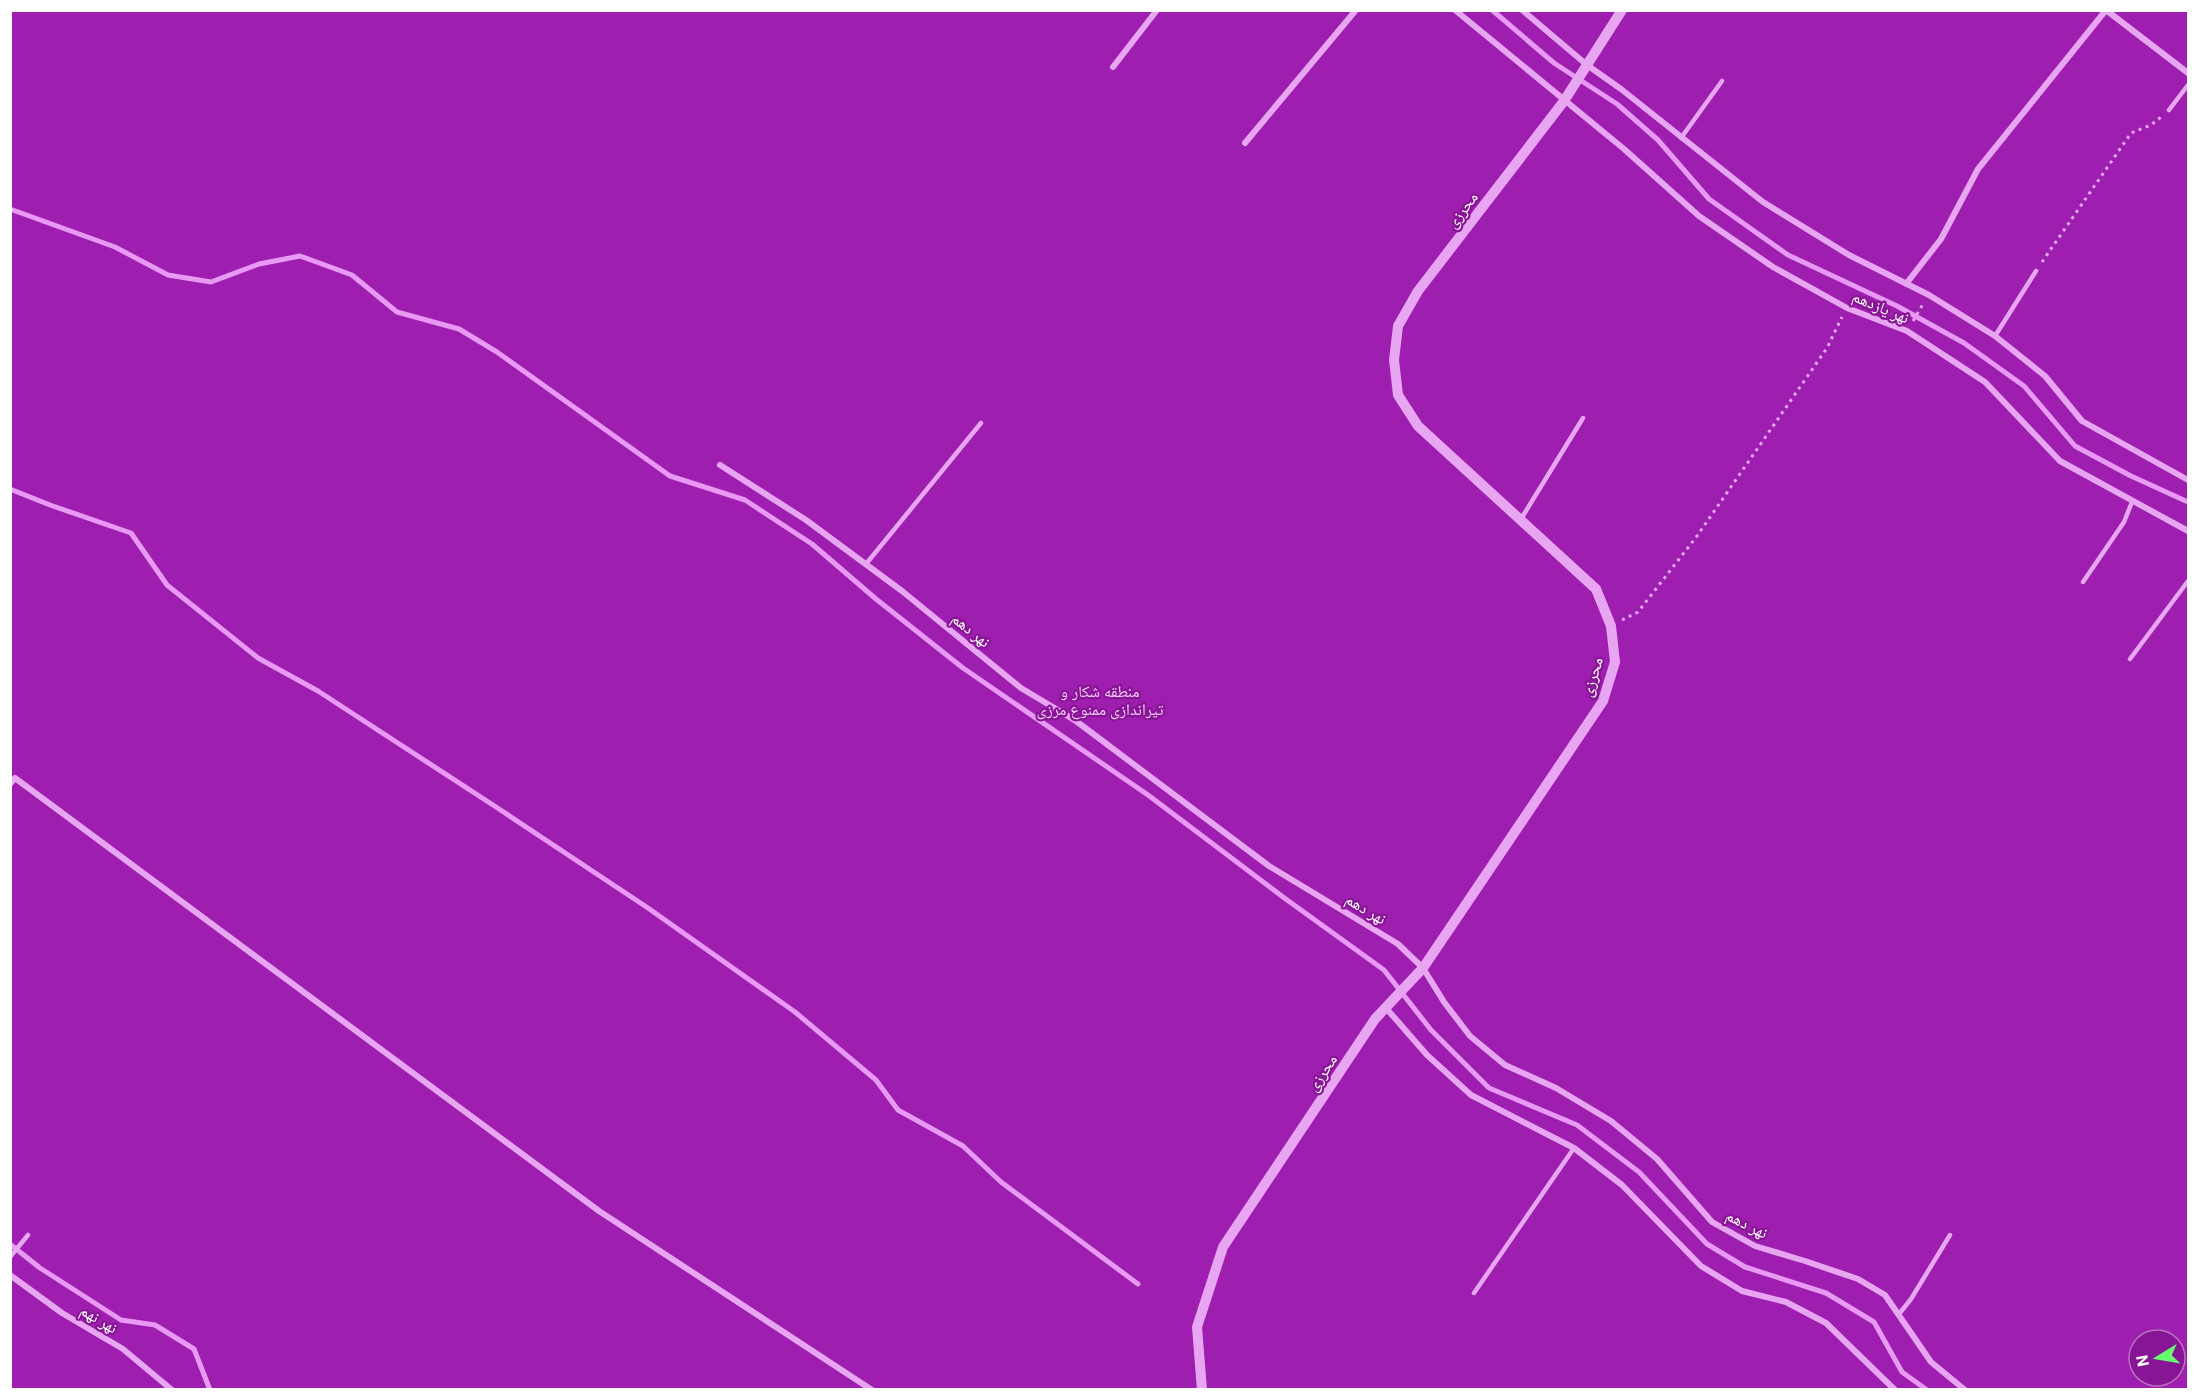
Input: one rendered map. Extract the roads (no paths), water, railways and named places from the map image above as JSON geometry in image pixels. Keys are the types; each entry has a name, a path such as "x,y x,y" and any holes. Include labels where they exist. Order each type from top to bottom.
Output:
{"street":[{"path":"1113,67 1157,10"},
{"path":"1245,143 1356,10"},
{"name":"نهر یازدهم","path":"1455,10 1567,97 1699,216 1773,267 1847,308 1906,332 1985,382 2060,460 2132,502 2188,531"},
{"path":"1522,10 1585,69 1622,89 1763,202 1849,255 1929,295 1995,336 2045,376 2082,421 2188,480"},
{"name":"محرزی","path":"1202,1389 1197,1327 1223,1247 1375,1019 1419,973 1603,701 1615,663 1611,626 1596,589 1418,426 1398,395 1394,360 1398,326 1418,291 1567,97 1623,10"},
{"path":"1906,284 1941,239 1978,169 2106,10 2188,73"},
{"name":"نهر دهم","path":"720,465 806,520 902,591 1021,688 1076,721 1269,866 1398,944 1470,1036 1505,1065 1556,1088 1611,1121 1657,1159 1712,1222 1755,1246 1858,1279 1885,1295 1931,1362 1965,1389"},
{"path":"12,780 599,1211 872,1389"},
{"path":"1390,1004 1427,1054 1471,1095 1574,1148 1622,1185 1701,1266 1742,1291 1786,1302 1826,1323 1895,1389"},
{"name":"نهر نهم","path":"10,1275 62,1313 123,1349 172,1389"}],"lane":[{"path":"1681,138 1722,81"},
{"path":"2169,110 2188,85"},
{"path":"1995,336 2036,271"},
{"path":"1521,519 1583,418"},
{"path":"866,564 981,423"},
{"path":"2083,582 2124,522 2132,502"},
{"path":"2130,659 2188,581"},
{"path":"1474,1293 1574,1148"},
{"path":"10,1257 28,1235"},
{"path":"1899,1314 1911,1299 1950,1235"}],"waterway":[{"path":"1492,10 1554,63 1617,104 1658,140 1709,199 1788,255 1897,306 1964,343 2024,386 2075,446 2131,476 2188,502"},
{"path":"10,209 115,247 168,275 211,282 259,264 300,256 352,275 397,312 459,329 497,352 670,476 745,500 812,544 876,599 963,668 1148,795 1384,970 1431,1030 1489,1088 1577,1125 1639,1172 1707,1244 1745,1267 1826,1293 1874,1322 1902,1372 1927,1390"},
{"path":"10,489 131,533 167,585 258,658 318,691 496,807 648,908 795,1012 876,1080 898,1110 963,1146 1001,1182 1138,1284"},
{"path":"10,1244 40,1268 121,1320 155,1325 194,1349 210,1390"}],"park label":[{"name":"منطقه شکار و تیراندازی ممنوع مرزی","path":"1100,700"}]}
